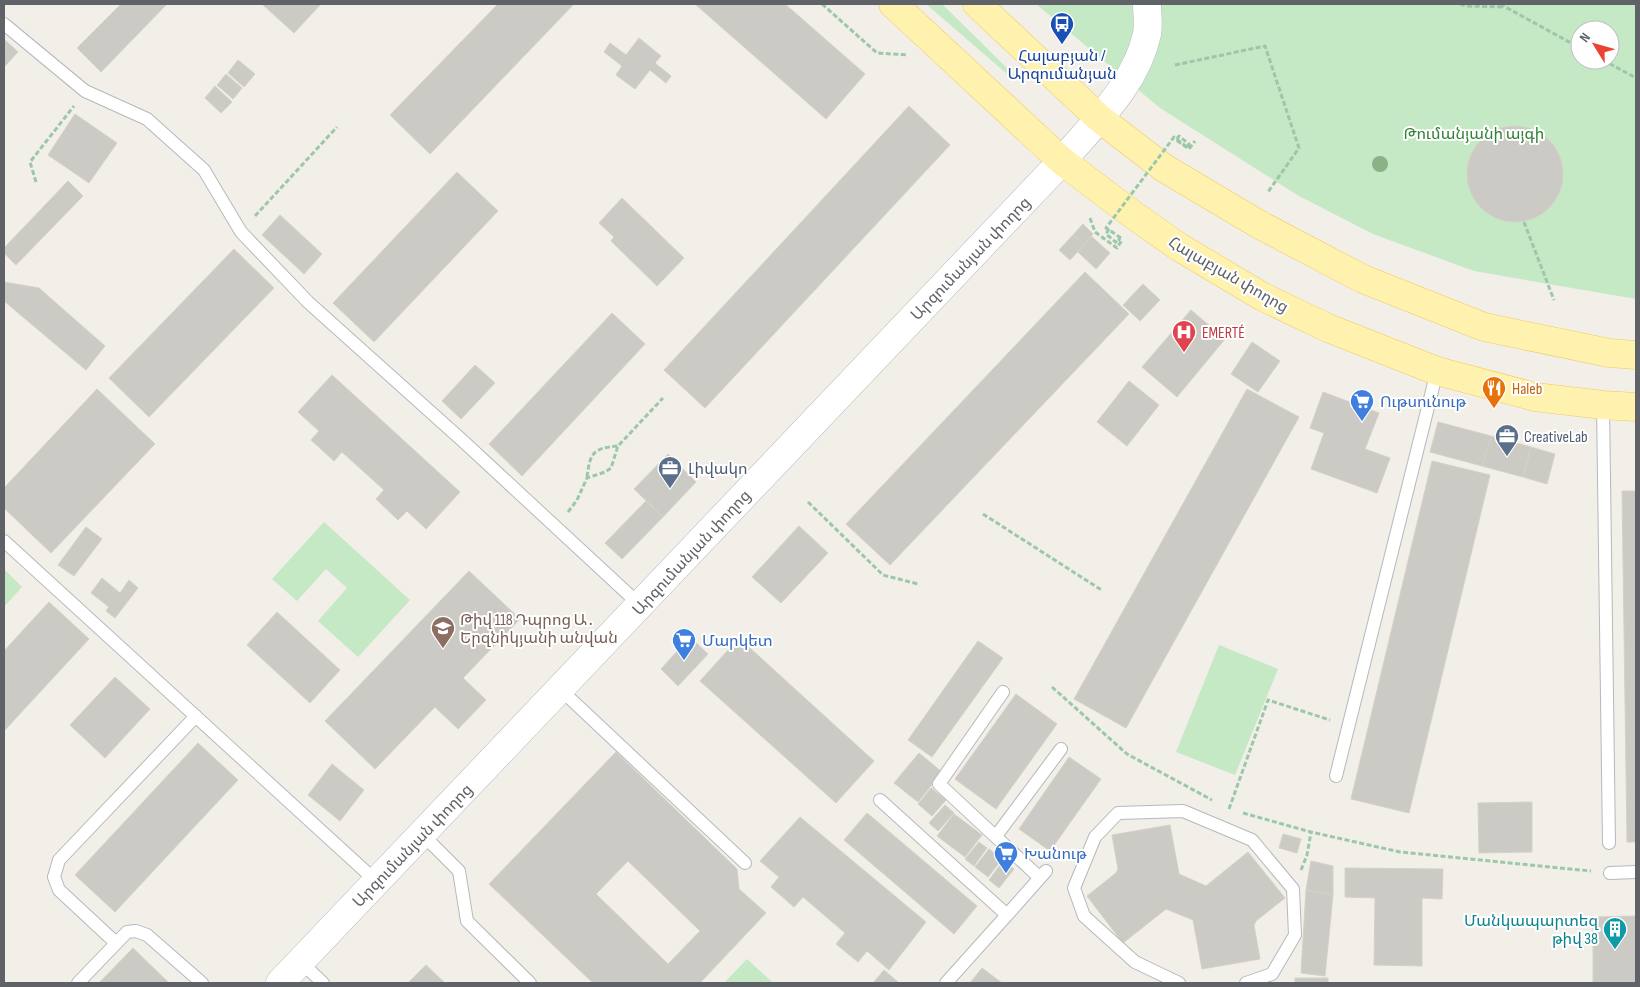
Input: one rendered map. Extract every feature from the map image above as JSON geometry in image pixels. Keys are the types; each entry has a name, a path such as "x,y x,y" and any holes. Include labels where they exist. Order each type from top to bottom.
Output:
{"main road":[{"name":"Հալաբյան փողոց","path":"892,4 1062,161 1132,214 1180,247 1263,297 1328,328 1437,371 1534,397 1636,407"},
{"path":"977,4 1099,118 1164,168 1260,225 1363,279 1484,327 1609,353 1636,355"},
{"name":"Արզումանյան փողոց","path":"280,983 1062,161 1122,90 1137,62 1147,34 1148,4"}],"lane":[{"path":"4,24 85,91 147,119 204,170 240,232 308,302 464,442 640,605"},
{"path":"1336,776 1437,371"},
{"path":"1603,405 1609,843"},
{"path":"4,540 377,882"},
{"path":"560,689 745,863"},
{"path":"946,983 1043,874 996,836 939,784 1003,692"},
{"path":"116,943 59,890 54,877 59,860 196,716"},
{"path":"996,836 1061,749"},
{"path":"880,800 1008,915"},
{"path":"1179,983 1135,962 1084,916 1074,888 1095,836 1118,813 1183,811 1252,840 1293,889 1295,935 1272,974 1246,983"},
{"path":"422,834 459,871 466,921 530,983"},
{"path":"1610,873 1636,872"},
{"path":"78,983 127,932 147,935 202,983"},
{"path":"301,962 323,983"}],"path":[{"path":"822,4 877,53 915,56"},
{"path":"1460,4 1466,6 1505,7"},
{"path":"1500,4 1570,43"},
{"path":"1175,65 1265,46 1299,148 1268,192"},
{"path":"1620,70 1636,78"},
{"path":"36,182 30,162 85,91"},
{"path":"240,232 338,127"},
{"path":"1090,215 1095,232 1117,248 1122,238 1106,228 1174,137 1180,142 1187,147 1189,144 1179,136 1176,140 1189,149 1195,141"},
{"path":"1524,222 1554,300"},
{"path":"1106,234 1118,243"},
{"path":"587,478 611,468 618,446 664,398"},
{"path":"556,527 577,500 587,478 589,461 594,453 600,448 618,446"},
{"path":"808,502 884,575 918,584"},
{"path":"983,514 1103,592"},
{"path":"1052,687 1127,754 1220,804"},
{"path":"1349,725 1268,700 1229,809 1311,832 1400,852 1610,873"},
{"path":"1307,855 1311,832"}],"green space":[{"path":"926,4 942,4 1015,76 1013,79"},
{"name":"Թումանյանի այգի","path":"1036,4 1636,4 1636,299 1474,271 1373,234 1299,196 1160,108"},
{"path":"324,522 410,600 358,657 318,621 347,588 326,569 297,601 272,579"},
{"path":"4,569 22,587 4,607"},
{"path":"1219,645 1278,669 1235,775 1176,752"},
{"path":"747,959 773,983 724,983"}],"building":[{"path":"121,4 167,4 101,72 77,48"},
{"path":"262,4 321,4 294,33"},
{"path":"498,4 574,4 430,154 390,115"},
{"path":"695,4 785,4 865,74 826,119"},
{"path":"639,38 661,56 655,63 671,76 666,83 650,70 635,89 616,75 622,66 604,52 610,43 626,55"},
{"path":"4,39 18,52 4,67"},
{"path":"238,60 255,74 244,87 228,73"},
{"path":"226,74 242,88 233,99 217,85"},
{"path":"215,86 232,102 221,113 205,98"},
{"path":"909,106 950,145 705,408 664,370"},
{"path":"75,114 117,143 89,183 48,155"},
{"path":"1515,126 1533,130 1549,140 1559,156 1563,174 1559,192 1549,208 1533,218 1515,222 1497,218 1481,208 1471,192 1467,174 1471,156 1481,140 1497,130"},
{"path":"457,172 498,211 374,342 333,303"},
{"path":"68,181 83,196 16,265 4,253 4,248"},
{"path":"622,198 684,258 657,286 611,241 614,237 599,223"},
{"path":"280,215 322,254 304,274 262,235"},
{"path":"1083,224 1093,234 1084,245 1073,235"},
{"path":"1073,235 1084,245 1070,260 1059,250"},
{"path":"1091,236 1110,253 1096,269 1078,252"},
{"path":"234,249 274,288 149,417 109,378"},
{"path":"1085,272 1129,314 890,565 846,524"},
{"path":"4,282 39,288 105,346 86,370 4,301"},
{"path":"1143,284 1160,300 1140,321 1123,305"},
{"name":"EMERTÉ","path":"1191,310 1225,339 1177,397 1142,367"},
{"path":"612,313 645,344 522,476 489,444"},
{"path":"1252,342 1280,361 1258,392 1231,374"},
{"path":"475,365 495,383 461,419 442,401"},
{"path":"332,375 460,492 426,529 407,511 398,520 376,499 384,490 342,452 334,461 311,440 319,431 298,412"},
{"path":"1129,381 1159,405 1127,446 1097,422"},
{"path":"97,389 155,444 51,553 4,508 4,488"},
{"path":"1247,389 1299,417 1126,728 1074,699"},
{"path":"1323,392 1379,413 1365,449 1390,458 1377,493 1311,469 1324,433 1310,428"},
{"path":"1438,422 1491,436 1482,466 1430,452"},
{"name":"CreativeLab","path":"1491,436 1531,447 1523,477 1482,466"},
{"path":"1531,447 1555,454 1547,484 1523,477"},
{"path":"668,454 696,482 663,517 634,489"},
{"path":"1432,461 1490,475 1409,813 1351,799"},
{"path":"1622,491 1636,491 1636,842 1627,842"},
{"path":"646,501 663,517 622,559 605,543"},
{"path":"799,526 828,553 781,603 752,577"},
{"path":"86,527 102,539 74,576 58,565"},
{"name":"Թիվ 118 Դպրոց Ա․ Երզնիկյանի անվան","path":"469,571 520,619 463,678 486,700 458,729 435,707 375,769 325,721"},
{"path":"102,578 120,593 129,580 138,588 115,618 106,611 109,607 91,593"},
{"path":"49,602 89,639 4,731 4,651"},
{"path":"277,612 340,670 310,703 247,645"},
{"name":"Մարկետ","path":"690,637 708,654 678,686 661,669"},
{"path":"739,638 874,761 836,803 700,681"},
{"path":"978,641 1003,658 932,757 908,740"},
{"path":"115,677 150,709 105,758 70,725"},
{"path":"1016,694 1057,724 996,809 955,779"},
{"path":"198,743 238,780 115,912 75,875"},
{"path":"616,752 737,869 739,889 766,913 700,983 593,983 489,884","holes":["628,861 700,931 668,964 596,894"]},
{"path":"919,753 942,772 918,802 894,783"},
{"path":"1069,757 1101,779 1050,851 1019,829"},
{"path":"332,764 364,790 340,821 308,795"},
{"path":"931,788 946,800 932,816 918,804"},
{"path":"1532,802 1532,852 1479,853 1478,803"},
{"path":"945,805 954,813 938,831 929,823"},
{"path":"867,813 977,906 954,934 844,840"},
{"path":"954,814 982,835 965,857 937,836"},
{"path":"800,817 926,922 889,970 867,951 858,962 836,944 845,933 803,897 794,907 771,887 779,877 760,861"},
{"path":"1170,825 1179,874 1206,886 1248,852 1285,898 1256,921 1254,925 1260,959 1202,969 1193,920 1166,909 1123,943 1087,896 1116,873 1118,869 1112,835"},
{"path":"1283,834 1301,839 1297,853 1279,848"},
{"path":"979,842 987,848 974,866 965,859"},
{"path":"989,849 1002,859 988,877 975,867"},
{"path":"1003,861 1014,869 999,888 989,880"},
{"path":"1311,861 1333,866 1333,895 1306,890"},
{"path":"1345,868 1443,869 1442,899 1422,898 1422,966 1374,965 1375,898 1345,897"},
{"path":"1306,890 1333,895 1325,976 1301,973"},
{"name":"Մանկապարտեզ թիվ 38","path":"1636,916 1636,983 1593,983 1593,917"},
{"path":"133,948 169,983 99,983"},
{"path":"426,965 445,983 408,983"},
{"path":"982,968 1002,983 970,983"},
{"path":"884,970 899,983 873,983"},
{"path":"1295,978 1328,978 1328,983 1295,983"}],"place":[{"name":"Հալաբյան / Արզումանյան","path":"1062,45"},
{"name":"EMERTÉ","path":"1184,353"},
{"name":"Haleb","path":"1494,409"},
{"name":"Ութսունութ","path":"1362,422"},
{"name":"CreativeLab","path":"1507,457"},
{"name":"Լիվակո","path":"670,489"},
{"name":"Թիվ 118 Դպրոց Ա․ Երզնիկյանի անվան","path":"443,649"},
{"name":"Մարկետ","path":"684,661"},
{"name":"Խանութ","path":"1006,874"},
{"name":"Մանկապարտեզ թիվ 38","path":"1615,950"}]}
